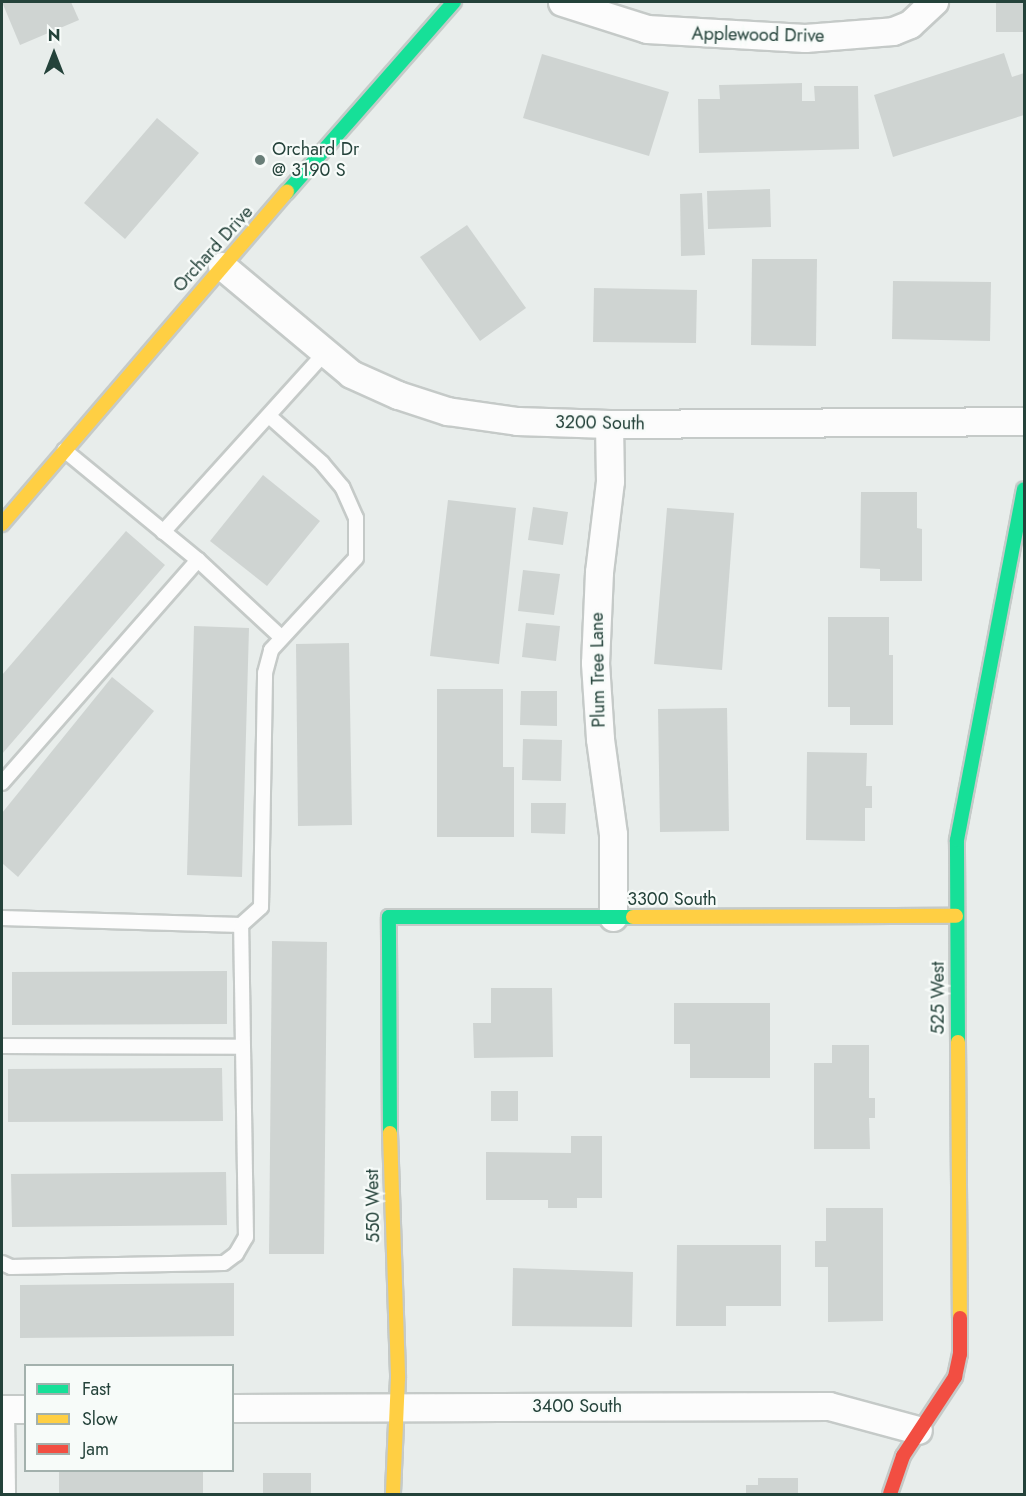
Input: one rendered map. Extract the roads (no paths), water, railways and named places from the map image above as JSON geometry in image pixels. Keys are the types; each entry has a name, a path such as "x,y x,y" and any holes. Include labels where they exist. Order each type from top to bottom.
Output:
{"street":[{"name":"Orchard Drive","path":"2,524 222,266 454,2"},
{"name":"Applewood Drive","path":"571,3 647,29 805,38 893,31 910,24 933,2"},
{"name":"3200 South","path":"222,266 324,354 372,384 447,411 517,421 609,424 1024,421"},
{"name":"Plum Tree Lane","path":"609,424 610,481 599,572 595,663 600,739 613,834 613,917"},
{"name":"525 West","path":"890,1494 903,1456 955,1377 960,1354 956,916 960,810 1024,489"},
{"name":"3300 South","path":"389,917 956,916"},
{"name":"550 West","path":"389,917 396,1407 393,1494"},
{"name":"3400 South","path":"234,1408 829,1406 918,1431"}],"lane":[{"path":"163,532 324,354"},
{"path":"2,918 241,925 261,907 265,673 271,650 356,558 356,518 342,487 322,463 269,416"},
{"path":"64,450 198,560 281,637"},
{"path":"2,783 198,560"},
{"path":"2,1263 11,1267 224,1263 236,1254 246,1237 241,925"},
{"path":"2,1046 243,1047"},
{"path":"8,1494 11,1409"}],"place":[{"name":"Orchard Dr @ 3190 S","path":"260,160"}]}
